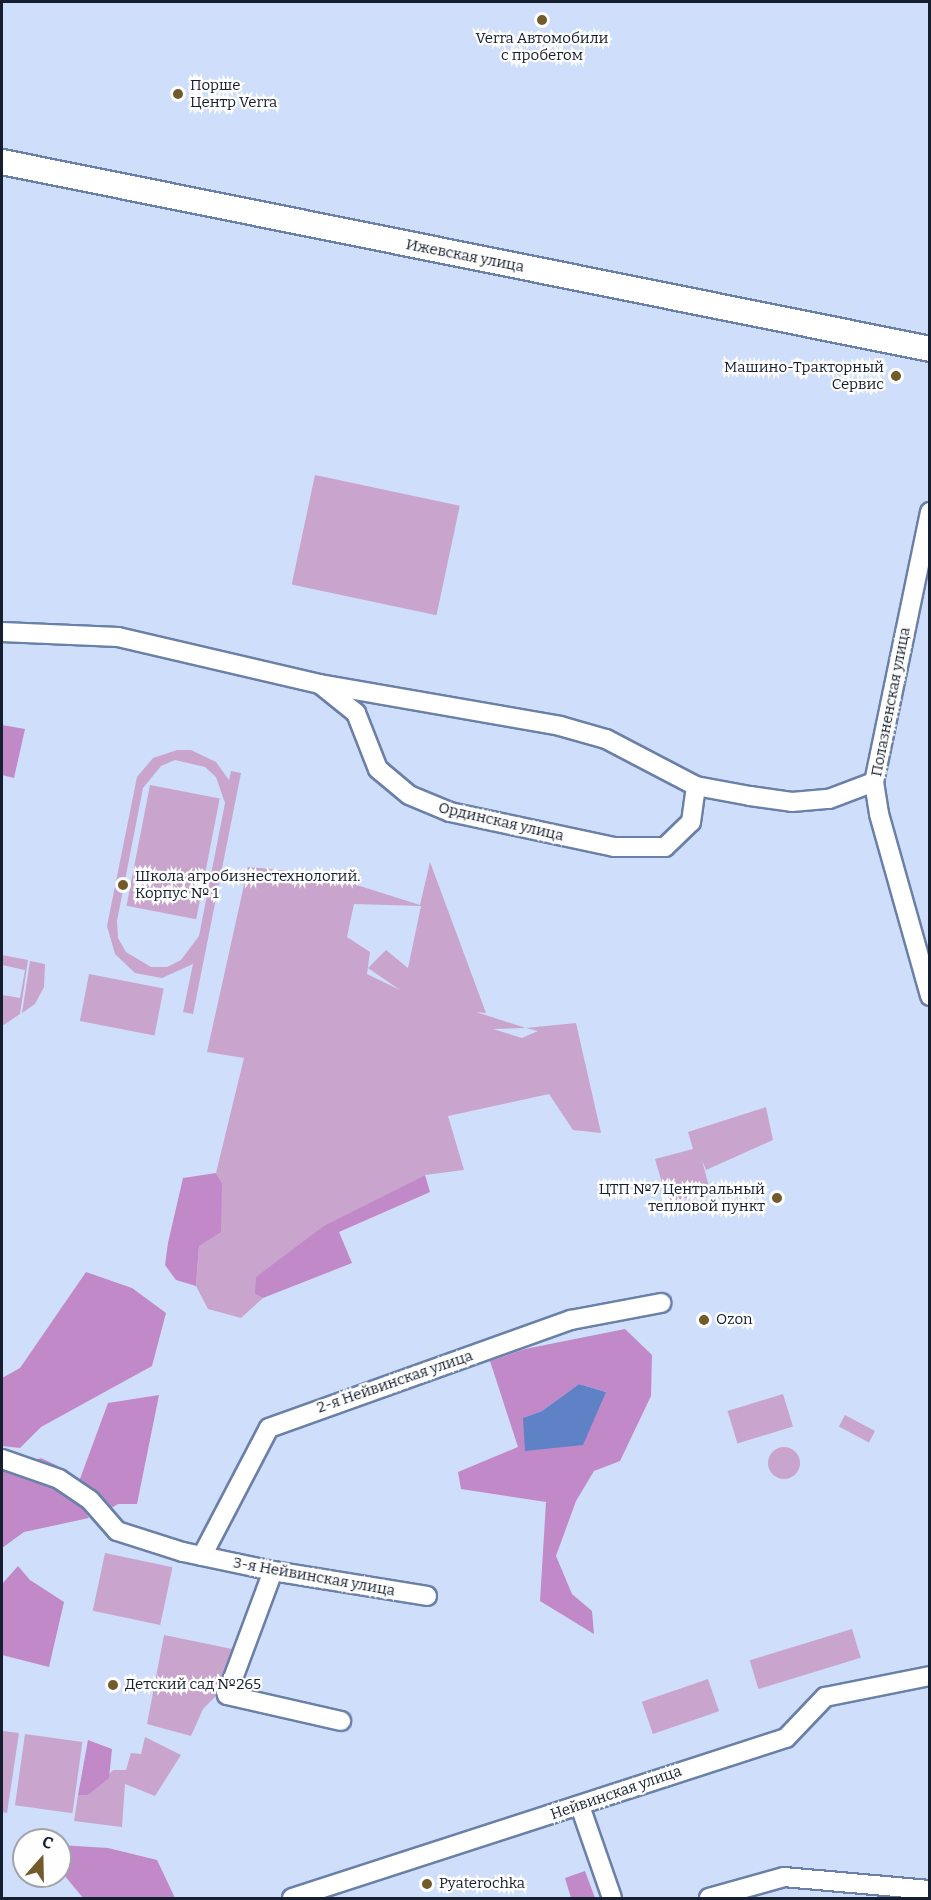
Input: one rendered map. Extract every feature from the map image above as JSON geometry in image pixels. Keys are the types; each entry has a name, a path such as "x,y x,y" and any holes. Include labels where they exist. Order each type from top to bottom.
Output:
{"street":[{"name":"Ижевская улица","path":"2,162 930,349"},
{"name":"Полазненская улица","path":"930,512 874,782 879,814 930,996"},
{"name":"Ординская улица","path":"2,632 118,637 320,684 356,713 378,769 409,795 450,812 614,847 665,847 691,822 696,786"},
{"path":"320,684 560,726 606,739 696,786 792,802 829,800 874,782"},
{"name":"2-я Нейвинская улица","path":"202,1556 269,1428 571,1320 661,1303"},
{"name":"3-я Нейвинская улица","path":"2,1459 59,1479 90,1500 117,1532 202,1556 273,1571 427,1596"},
{"path":"273,1571 227,1695 341,1721"},
{"name":"Нейвинская улица","path":"292,1899 786,1738 825,1697 930,1676"},
{"path":"580,1806 612,1899"},
{"path":"709,1899 784,1877 930,1890"}],"shaded area":[{"path":"315,475 460,506 436,615 292,585"},
{"path":"2,725 25,729 14,778 2,775"},
{"path":"177,750 191,750 216,762 229,780 231,771 241,773 193,1014 183,1012 193,964 162,978 135,973 115,954 107,926 137,777 153,758","holes":["175,760 205,767 216,777 225,803 199,936 181,960 167,967 151,967 126,952 118,938 117,921 143,788 161,766"]},
{"path":"150,785 220,799 196,919 127,906"},
{"path":"430,862 486,1013 476,1012 526,1028 576,1023 601,1133 573,1130 549,1094 448,1116 464,1170 425,1175 325,1225 255,1294 263,1298 241,1318 208,1309 196,1286 199,1246 222,1183 216,1173 244,1058 207,1052 248,867 322,874 420,905","holes":["354,904 421,906 408,968 386,950 368,968 400,990 367,974 370,952 347,937","526,1028 538,1031 522,1038 493,1029"]},
{"path":"2,955 28,960 20,1014 2,1026 2,995 20,998 25,970 2,965"},
{"path":"30,961 45,964 44,987 35,1004 22,1013"},
{"path":"89,974 164,989 154,1036 80,1021"},
{"path":"766,1107 773,1140 706,1170 702,1160 710,1191 668,1203 655,1159 693,1149 688,1132"},
{"path":"216,1173 222,1183 221,1232 199,1246 196,1286 176,1280 165,1265 168,1243 183,1178"},
{"path":"425,1175 430,1192 339,1232 352,1263 263,1298 255,1294 256,1277 325,1225"},
{"path":"86,1272 132,1288 166,1313 152,1366 41,1427 20,1448 2,1446 2,1378 20,1368"},
{"path":"625,1329 652,1355 651,1396 620,1461 594,1471 576,1501 556,1556 572,1594 592,1611 594,1634 540,1601 546,1502 461,1489 458,1472 518,1447 490,1361 525,1349","holes":["579,1384 606,1392 523,1418 542,1411"]},
{"path":"783,1394 793,1427 737,1443 728,1411"},
{"path":"159,1395 137,1504 118,1504 108,1510 77,1487 108,1403"},
{"path":"845,1415 875,1431 869,1442 839,1426"},
{"path":"784,1447 795,1452 800,1463 795,1474 784,1479 773,1474 768,1463 773,1452"},
{"path":"41,1458 58,1466 89,1518 24,1532 2,1548 2,1471"},
{"path":"105,1553 172,1567 160,1625 93,1611"},
{"path":"18,1566 30,1580 64,1602 49,1667 2,1655 2,1584"},
{"path":"852,1629 861,1658 758,1689 750,1660"},
{"path":"164,1635 237,1650 222,1690 203,1709 191,1736 147,1724"},
{"path":"708,1679 719,1711 653,1734 642,1702"},
{"path":"2,1731 19,1733 7,1813 2,1812"},
{"path":"25,1734 82,1742 72,1813 15,1805"},
{"path":"145,1737 181,1755 155,1796 125,1784 122,1827 74,1821 78,1795 88,1795 113,1770 126,1770 131,1753 141,1754"},
{"path":"88,1740 112,1749 109,1778 88,1795 78,1795"},
{"path":"72,1846 108,1848 157,1860 175,1898 83,1898 72,1885"},
{"path":"585,1871 595,1898 571,1898 565,1878"}],"water":[{"path":"579,1384 606,1392 583,1445 525,1451 523,1418 542,1411"}],"place":[{"name":"Verra Автомобили с пробегом","path":"542,20"},
{"name":"Порше Центр Verra","path":"178,94"},
{"name":"Машино-Тракторный Сервис","path":"896,376"},
{"name":"Школа агробизнестехнологий. Корпус № 1","path":"123,885"},
{"name":"ЦТП №7 Центральный тепловой пункт","path":"777,1198"},
{"name":"Ozon","path":"704,1320"},
{"name":"Детский сад №265","path":"113,1685"},
{"name":"Pyaterochka","path":"427,1884"}]}
